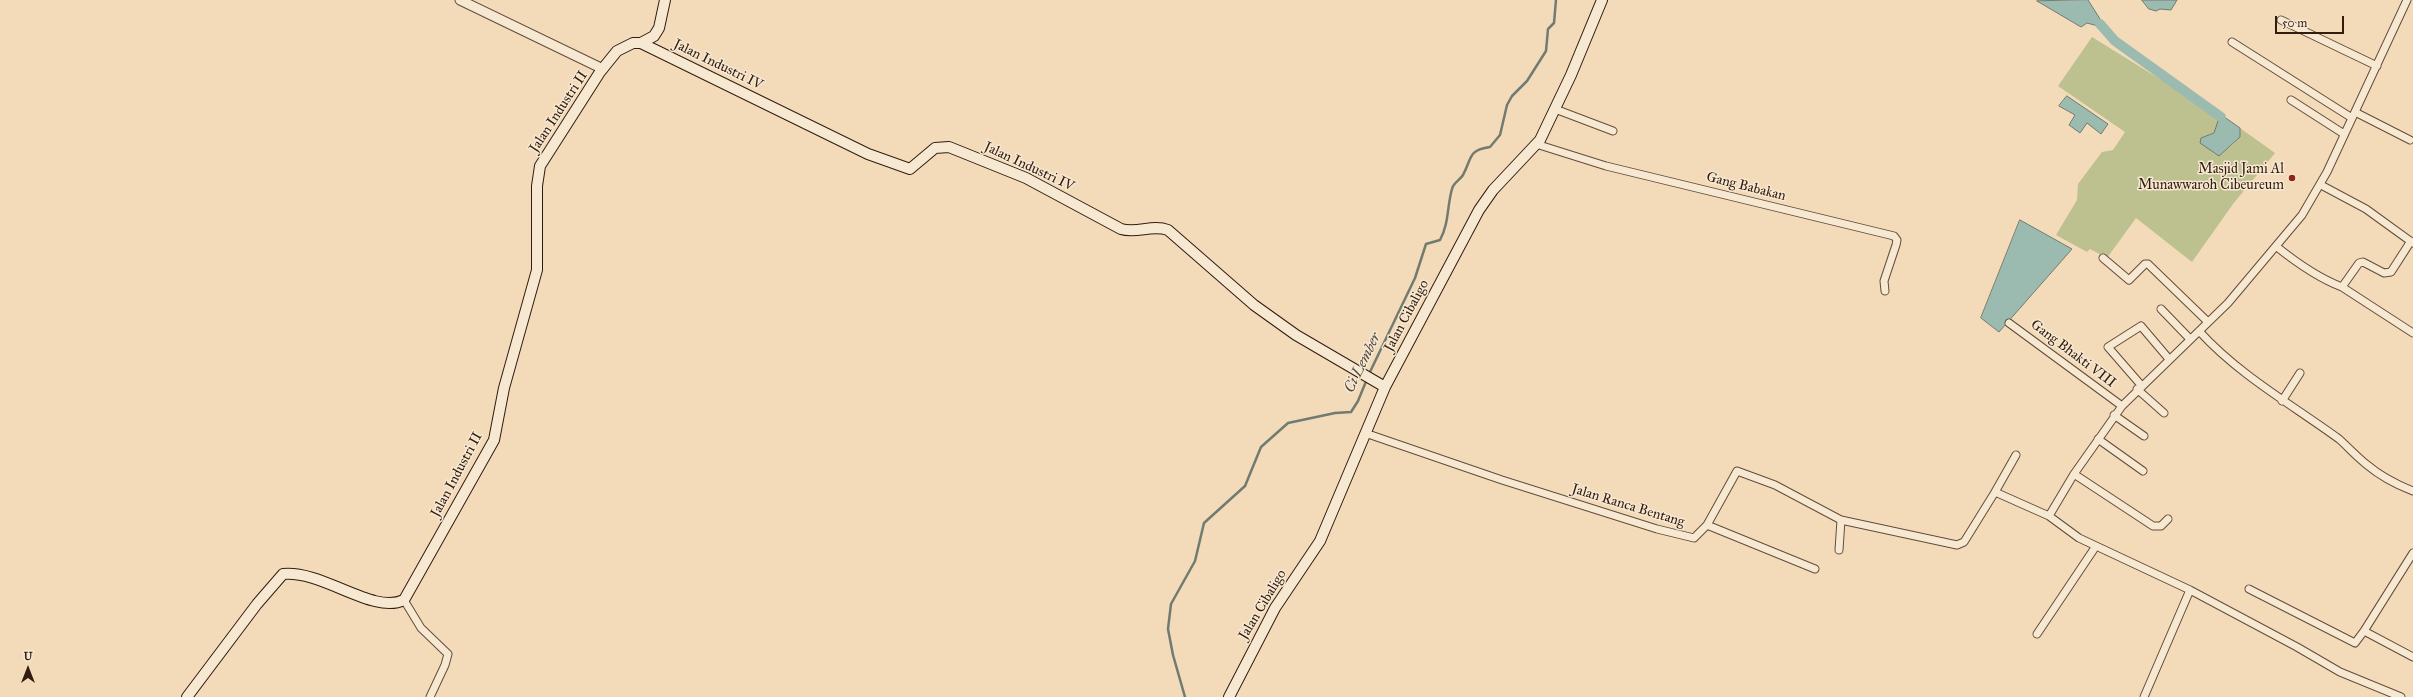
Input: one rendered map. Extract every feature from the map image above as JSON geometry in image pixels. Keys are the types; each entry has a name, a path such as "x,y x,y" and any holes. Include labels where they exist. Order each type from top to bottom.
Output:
{"main road":[{"name":"Jalan Industri II","path":"404,600 494,440 504,388 538,270 537,186 540,166 603,68 617,51 629,45 641,43 654,36 659,28 665,0"},
{"name":"Jalan Cibaligo","path":"1229,697 1275,608 1320,541 1386,387 1479,210 1493,190 1536,144 1555,109 1602,0"},
{"name":"Jalan Industri IV","path":"641,43 868,154 905,169 913,168 935,148 949,147 1026,178 1120,229 1132,231 1161,227 1168,230 1254,305 1296,336 1386,387"},
{"path":"187,697 237,633 257,604 283,574 306,575 387,605 404,600"}],"street":[{"path":"460,0 603,68"},
{"path":"2049,516 2074,474 2114,415 2139,387 2228,303 2277,247 2302,215 2321,185 2407,0"},
{"path":"2281,20 2377,66"},
{"path":"2232,42 2354,115 2410,140"},
{"path":"2290,100 2344,134"},
{"path":"1555,109 1613,131"},
{"name":"Gang Babakan","path":"1536,144 1606,166 1894,236 1897,240 1884,281 1884,291"},
{"path":"2321,185 2366,209 2412,242 2391,272 2384,273 2363,262 2359,263 2342,287"},
{"path":"2277,247 2297,263 2330,282 2342,287 2413,333"},
{"path":"2104,258 2130,280 2145,264 2148,264 2208,322"},
{"path":"2161,309 2190,339"},
{"name":"Gang Bhakti VIII","path":"2009,323 2122,406"},
{"path":"2164,413 2139,387 2108,347 2141,326 2169,359"},
{"path":"2199,331 2218,352 2282,401 2340,440 2366,464 2391,482 2413,491"},
{"path":"2282,401 2300,373"},
{"path":"2114,415 2144,436"},
{"name":"Jalan Ranca Bentang","path":"1365,433 1657,530 1694,538 1707,525 1737,471 1775,485 1841,520 1957,545 1964,542 2016,455"},
{"path":"2098,439 2143,472"},
{"path":"2074,474 2152,526 2161,526 2168,519"},
{"path":"1995,492 2049,516 2065,529 2096,546 2190,590 2297,647 2340,672 2389,695 2401,697"},
{"path":"1839,550 1841,520"},
{"path":"1707,525 1815,569"},
{"path":"2037,634 2096,546"},
{"path":"2249,589 2356,642 2413,553"},
{"path":"2144,697 2190,590"},
{"path":"404,600 422,628 448,654 445,665 430,697"},
{"path":"2364,631 2413,657"}],"green space":[{"path":"2092,37 2221,117 2214,133 2201,138 2204,144 2215,154 2229,148 2236,141 2239,136 2240,128 2275,153 2233,204 2192,262 2136,218 2107,258 2090,249 2087,252 2056,235 2077,200 2078,184 2102,152 2113,150 2125,132 2058,86"}],"water":[{"path":"2088,0 2102,22 2098,26 2087,23 2081,27 2037,1"},
{"path":"2142,0 2177,0 2171,10 2160,9 2156,11 2149,9"},
{"path":"2067,96 2108,124 2101,134 2087,123 2080,133 2069,125 2075,115 2059,106"},
{"path":"2223,116 2240,128 2240,137 2219,156 2200,143 2201,138 2214,133 2219,118"},
{"path":"2020,220 2072,249 1999,332 1981,318"}],"waterway":[{"name":"Ci Lember","path":"1369,374 1415,278 1426,244 1440,240 1443,234 1450,195 1455,183 1463,175 1474,153 1483,148 1490,147 1500,135 1507,105 1512,96 1527,81 1546,51 1548,29 1554,23 1556,0"},
{"path":"2100,24 2115,41 2221,117"},
{"name":"Ci Lember","path":"1185,697 1173,655 1168,629 1171,604 1195,561 1204,523 1245,486 1261,447 1288,423 1335,413 1351,412 1358,401 1367,379"}],"place":[{"name":"Masjid Jami Al Munawwaroh Cibeureum","path":"2292,178"}]}
